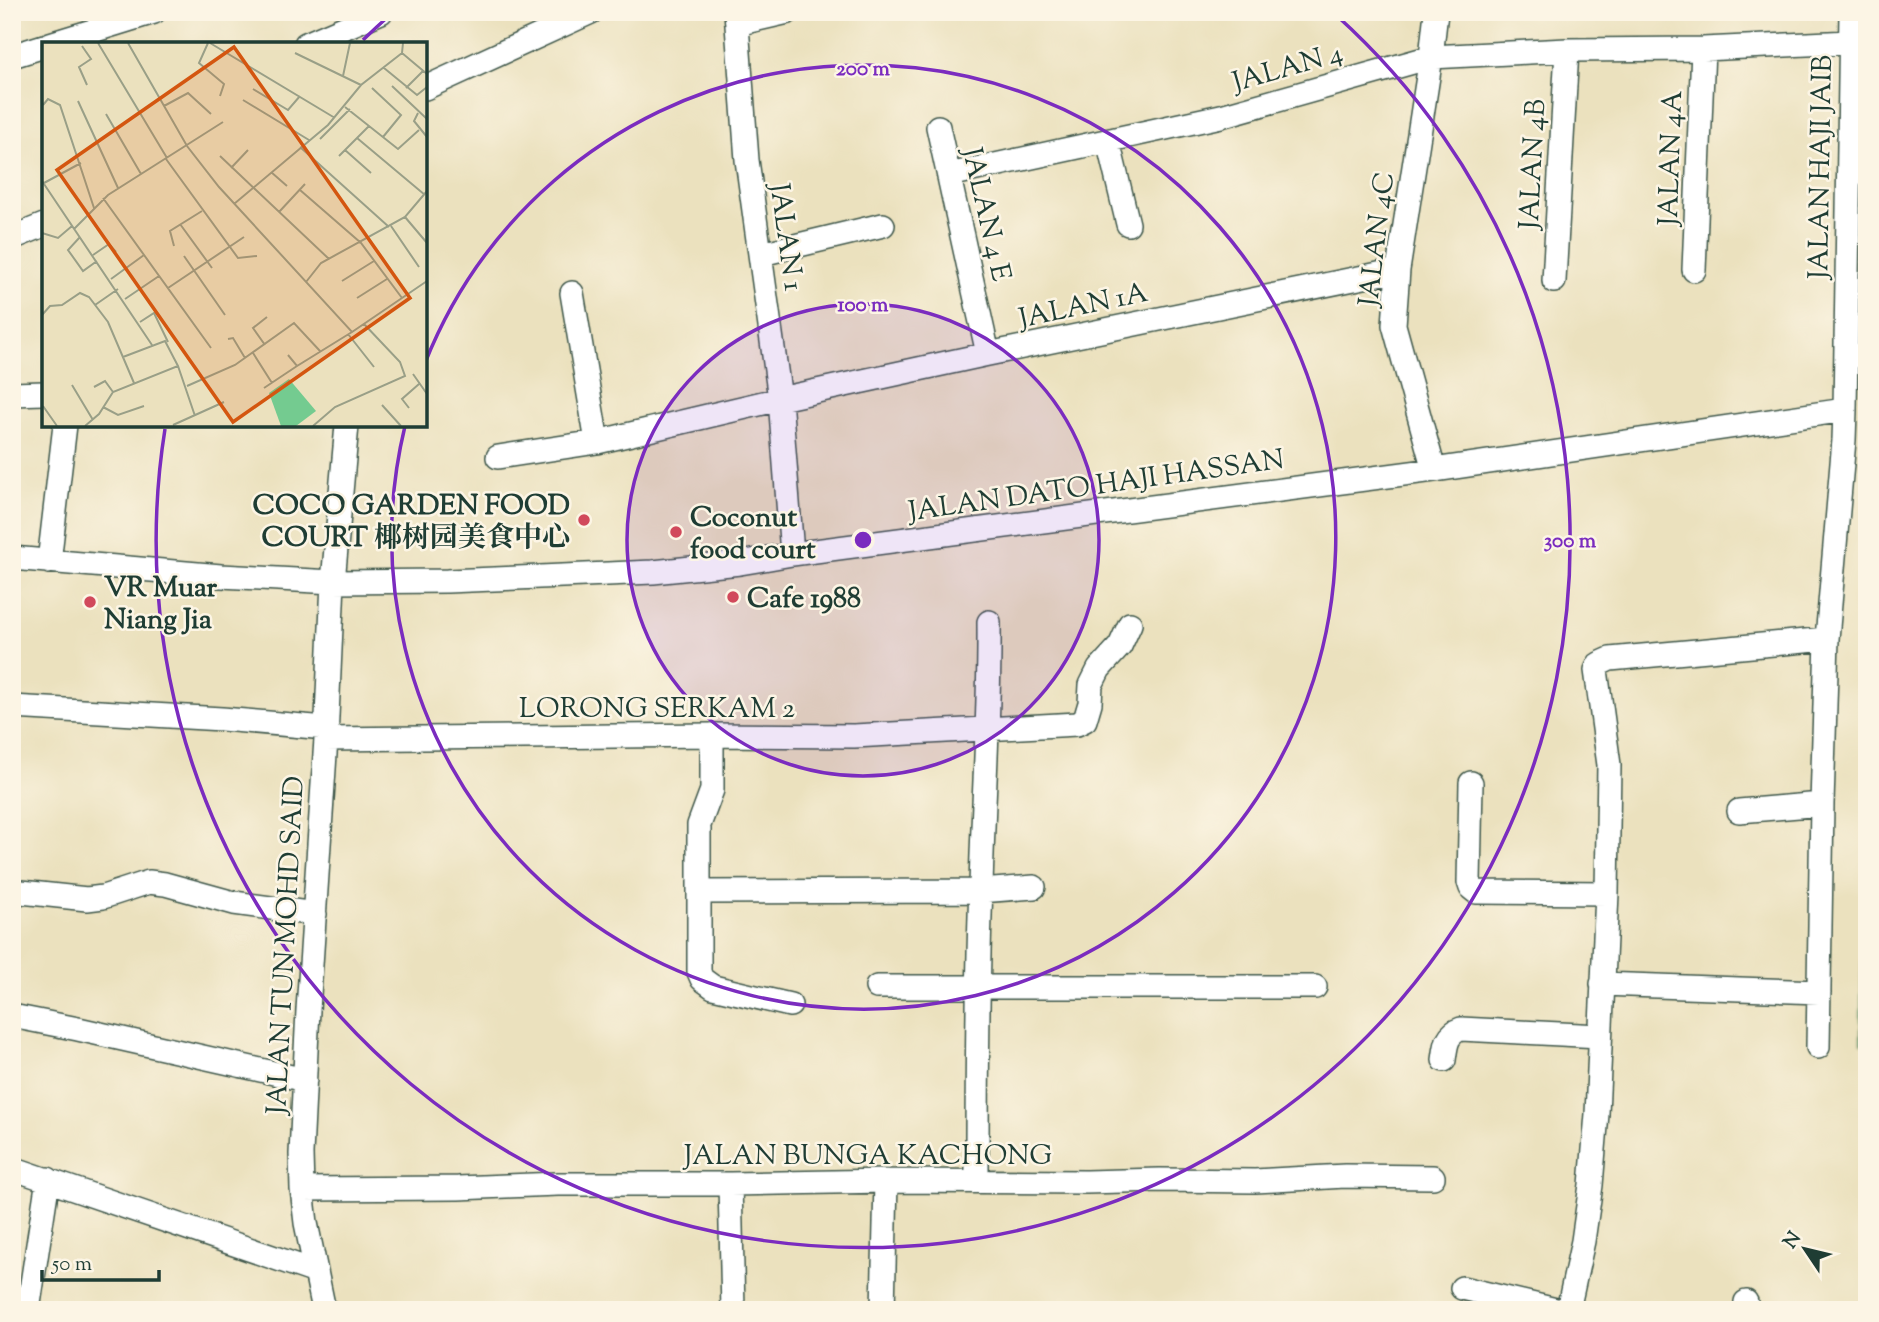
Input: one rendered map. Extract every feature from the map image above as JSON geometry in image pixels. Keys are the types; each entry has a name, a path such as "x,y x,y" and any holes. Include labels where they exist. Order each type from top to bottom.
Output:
{"street":[{"path":"55,42 113,19 154,12"},
{"path":"311,42 381,12"},
{"path":"427,87 592,12"},
{"path":"737,18 788,12"},
{"name":"JALAN 4C","path":"1434,470 1394,325 1398,270 1436,12"},
{"name":"JALAN HAJI JAIB","path":"1851,12 1857,320"},
{"name":"JALAN 1","path":"737,18 747,160 780,399 792,554"},
{"name":"JALAN 4","path":"950,175 1221,116 1431,57 1567,50 1703,49 1850,42"},
{"path":"12,56 42,47"},
{"name":"JALAN 4A","path":"1694,270 1703,49"},
{"name":"JALAN 4B","path":"1554,281 1567,50"},
{"name":"JALAN 4 E","path":"938,127 988,354"},
{"path":"1108,141 1128,224"},
{"path":"761,254 883,225"},
{"path":"12,238 42,226"},
{"name":"JALAN 1A","path":"498,457 597,442 988,354 1398,270"},
{"path":"572,293 597,442"},
{"path":"1818,1047 1828,639 1855,439 1845,410 1857,320"},
{"path":"12,394 42,393"},
{"name":"JALAN DATO HAJI HASSAN","path":"12,558 220,576 333,582 447,582 653,572 717,566 1434,470 1845,410"},
{"path":"49,562 65,427"},
{"name":"JALAN TUN MOHD SAID","path":"324,1310 306,1223 301,1154 333,582 347,427"},
{"path":"977,1181 980,891 988,729 989,622"},
{"name":"LORONG SERKAM 2","path":"12,707 222,719 326,734 854,737 1077,724 1085,720 1091,685 1099,669 1120,646 1130,624"},
{"path":"1568,1310 1583,1241 1591,1185 1597,1114 1607,893 1609,765 1596,670 1599,664 1610,659 1828,639"},
{"path":"712,736 712,790 699,825 699,972 702,979 713,987 790,1005"},
{"path":"1471,783 1471,888 1476,892 1607,893"},
{"path":"1738,811 1822,804"},
{"path":"12,891 88,899 103,897 149,882 234,903 315,914"},
{"path":"699,892 980,891 1034,887"},
{"path":"1602,984 1819,992"},
{"path":"877,987 1315,987"},
{"path":"12,1016 305,1080"},
{"path":"1444,1060 1450,1036 1461,1029 1600,1036"},
{"path":"12,1168 316,1272"},
{"name":"JALAN BUNGA KACHONG","path":"302,1189 558,1184 1255,1181 1345,1176 1433,1177"},
{"path":"28,1310 48,1179"},
{"path":"883,1310 886,1181"},
{"path":"730,1184 733,1310"},
{"path":"1462,1288 1556,1310"}],"green space":[{"path":"1863,891 1867,891 1867,1044 1861,1043"}],"place":[{"name":"COCO GARDEN FOOD COURT 椰树园美食中心","path":"584,520"},
{"name":"Coconut food court","path":"676,532"},
{"name":"Cafe 1988","path":"733,597"},
{"name":"VR Muar Niang Jia","path":"90,602"}]}
